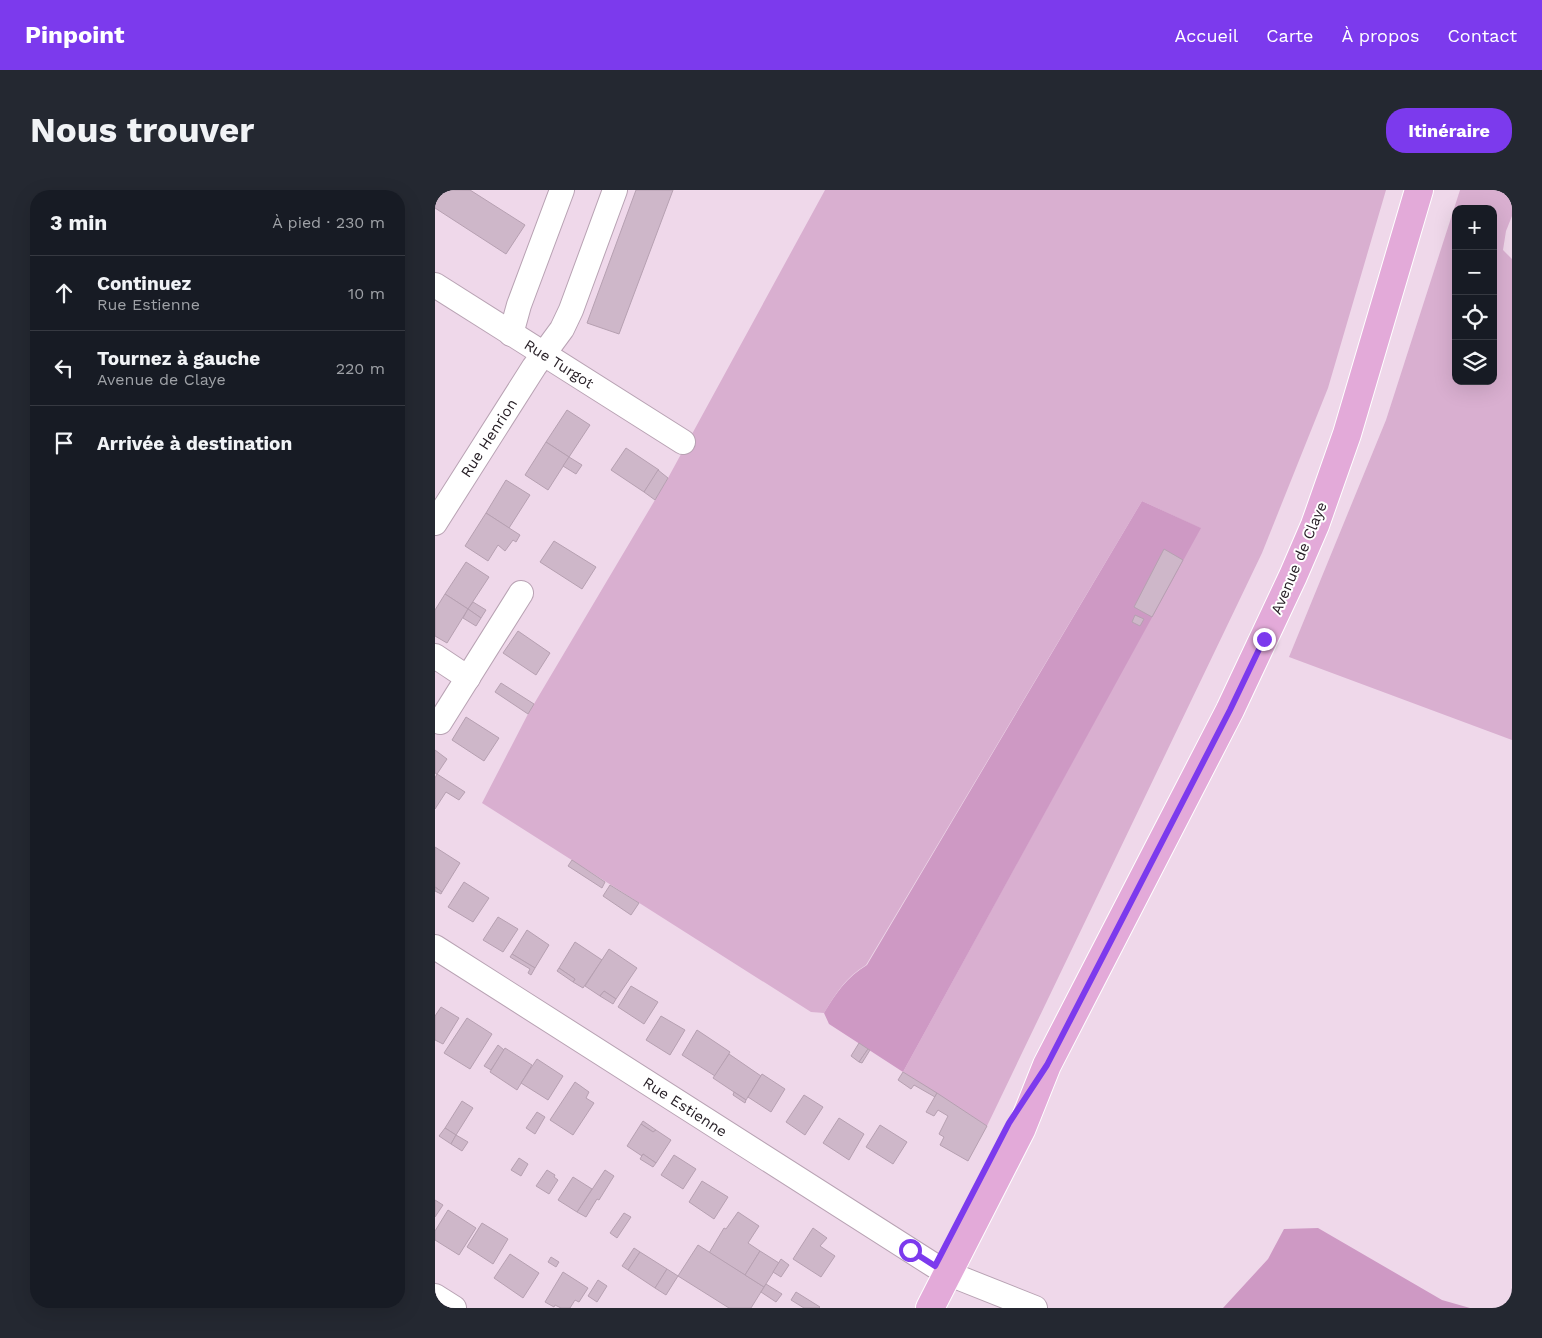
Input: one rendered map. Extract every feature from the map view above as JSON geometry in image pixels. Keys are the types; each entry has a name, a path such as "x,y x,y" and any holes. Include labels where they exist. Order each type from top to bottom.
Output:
{"main road":[{"name":"Avenue de Claye","path":"930,1308 941,1270 1009,1123 1047,1065 1230,710 1315,525 1356,408 1419,190"},
{"name":"Avenue de Claye","path":"914,1308 941,1270"}],"street":[{"path":"511,334 519,305 562,190"},
{"name":"Rue Henrion","path":"435,523 561,329 571,310 615,190"},
{"name":"Rue Turgot","path":"435,285 683,442"},
{"path":"440,722 521,593"},
{"path":"435,656 468,678"},
{"name":"Rue Estienne","path":"435,947 941,1270 1035,1308"},
{"path":"435,1296 454,1308"}],"shaded area":[{"path":"825,190 1386,190 1328,388 1262,553 987,1126 903,1072 1200,528 1142,501 866,965 847,980 824,1013 811,1012 482,803 528,714 668,478"},
{"path":"1460,190 1512,190 1512,216 1506,231 1503,250 1512,259 1512,740 1289,657 1386,420 1452,215 1452,385 1497,385 1497,205 1455,205"},
{"path":"1142,501 1201,528 903,1072 829,1024 824,1013 843,986 867,965"},
{"path":"1318,1228 1442,1300 1470,1308 1223,1308 1268,1259 1284,1229"}],"building":[{"path":"435,190 470,190 525,225 506,254 435,208"},
{"path":"636,190 673,190 619,334 587,323"},
{"path":"567,410 590,425 569,457 546,442"},
{"path":"546,442 569,457 548,490 525,475"},
{"path":"626,448 659,470 644,492 611,470"},
{"path":"569,457 582,465 576,474 563,466"},
{"path":"658,470 668,478 655,500 644,492"},
{"path":"506,480 530,495 509,528 486,513"},
{"path":"486,513 520,535 516,542 513,540 505,551 498,545 488,561 465,546"},
{"path":"554,541 596,567 582,589 540,562"},
{"path":"1164,549 1183,560 1152,617 1134,607"},
{"path":"466,562 489,577 468,609 445,594"},
{"path":"445,594 468,609 447,643 435,636 435,610"},
{"path":"473,602 486,610 481,618 468,609"},
{"path":"468,609 481,618 476,626 463,618"},
{"path":"1135,615 1144,619 1140,626 1132,622"},
{"path":"518,631 550,653 536,675 503,653"},
{"path":"501,683 534,704 528,714 495,692"},
{"path":"466,717 499,738 484,761 452,740"},
{"path":"435,750 447,759 437,774 435,773"},
{"path":"437,774 465,792 459,800 446,792 435,809 435,778"},
{"path":"435,847 460,863 442,892 435,887"},
{"path":"572,860 605,882 602,888 568,866"},
{"path":"464,882 489,898 473,922 448,907"},
{"path":"610,885 639,903 631,915 603,896"},
{"path":"435,887 442,892 441,894 435,891"},
{"path":"498,917 518,929 503,952 483,940"},
{"path":"527,930 549,945 535,968 512,954"},
{"path":"575,942 602,960 583,988 573,982 575,979 559,968"},
{"path":"609,949 637,968 616,999 604,991 600,996 585,986"},
{"path":"512,954 535,968 531,975 528,973 530,969 510,957"},
{"path":"559,968 575,979 573,982 557,971"},
{"path":"631,986 658,1002 644,1024 618,1007"},
{"path":"604,991 616,999 613,1004 600,996"},
{"path":"441,1007 459,1018 443,1044 435,1040 435,1016"},
{"path":"661,1016 685,1030 670,1055 646,1040"},
{"path":"467,1018 492,1034 470,1069 444,1053"},
{"path":"697,1030 730,1052 715,1076 682,1055"},
{"path":"859,1043 868,1049 859,1062 851,1056"},
{"path":"498,1045 504,1050 491,1070 484,1066"},
{"path":"505,1048 532,1065 517,1090 490,1072"},
{"path":"868,1049 870,1050 862,1063 859,1062"},
{"path":"729,1054 761,1076 746,1100 713,1078"},
{"path":"537,1059 563,1076 548,1100 521,1083"},
{"path":"903,1072 937,1093 935,1097 914,1085 911,1089 898,1080"},
{"path":"762,1074 785,1089 771,1112 748,1097"},
{"path":"575,1082 589,1092 586,1098 594,1103 573,1135 550,1120"},
{"path":"734,1092 746,1100 745,1103 733,1095"},
{"path":"937,1093 987,1126 968,1161 940,1145 944,1137 939,1134 948,1116 938,1110 934,1116 926,1112"},
{"path":"804,1095 823,1107 805,1135 786,1122"},
{"path":"462,1101 473,1108 456,1135 445,1128"},
{"path":"537,1112 545,1117 535,1134 526,1128"},
{"path":"839,1118 864,1134 849,1160 823,1143"},
{"path":"643,1121 656,1130 653,1132 641,1124"},
{"path":"641,1124 653,1132 656,1130 671,1140 656,1163 627,1146"},
{"path":"880,1125 907,1142 893,1164 866,1147"},
{"path":"445,1128 456,1135 451,1144 439,1136"},
{"path":"456,1135 468,1142 462,1151 451,1144"},
{"path":"643,1154 656,1163 653,1167 640,1159"},
{"path":"674,1155 696,1169 683,1189 661,1175"},
{"path":"519,1158 528,1164 521,1176 511,1170"},
{"path":"547,1170 555,1175 554,1177 558,1180 549,1194 536,1186"},
{"path":"605,1170 614,1176 586,1217 577,1212"},
{"path":"573,1177 592,1189 577,1212 558,1200"},
{"path":"702,1181 728,1197 714,1219 689,1202"},
{"path":"435,1200 443,1205 435,1217"},
{"path":"448,1210 476,1228 459,1255 435,1240 435,1231"},
{"path":"738,1212 759,1226 748,1243 760,1251 745,1275 709,1253 724,1228 726,1229"},
{"path":"624,1213 631,1217 617,1238 610,1233"},
{"path":"482,1223 508,1239 493,1264 467,1247"},
{"path":"813,1228 827,1238 820,1246 835,1256 821,1277 793,1259"},
{"path":"698,1245 764,1287 751,1308 729,1308 678,1276"},
{"path":"634,1248 640,1252 628,1270 622,1266"},
{"path":"760,1251 779,1263 764,1287 745,1275"},
{"path":"640,1252 667,1269 655,1288 628,1270"},
{"path":"510,1254 539,1273 523,1298 494,1278"},
{"path":"551,1257 559,1262 556,1267 548,1262"},
{"path":"781,1259 789,1265 781,1277 773,1272"},
{"path":"667,1269 678,1276 666,1295 655,1288"},
{"path":"563,1272 588,1288 579,1302 575,1300 570,1308 561,1308 555,1305 554,1307 545,1302"},
{"path":"598,1280 607,1286 597,1302 588,1296"},
{"path":"766,1284 782,1294 776,1302 761,1292"},
{"path":"796,1292 820,1307 804,1308 791,1300"}],"route":[{"path":"910,1250 935,1266 1009,1123 1047,1065 1230,710 1264,639"}]}
